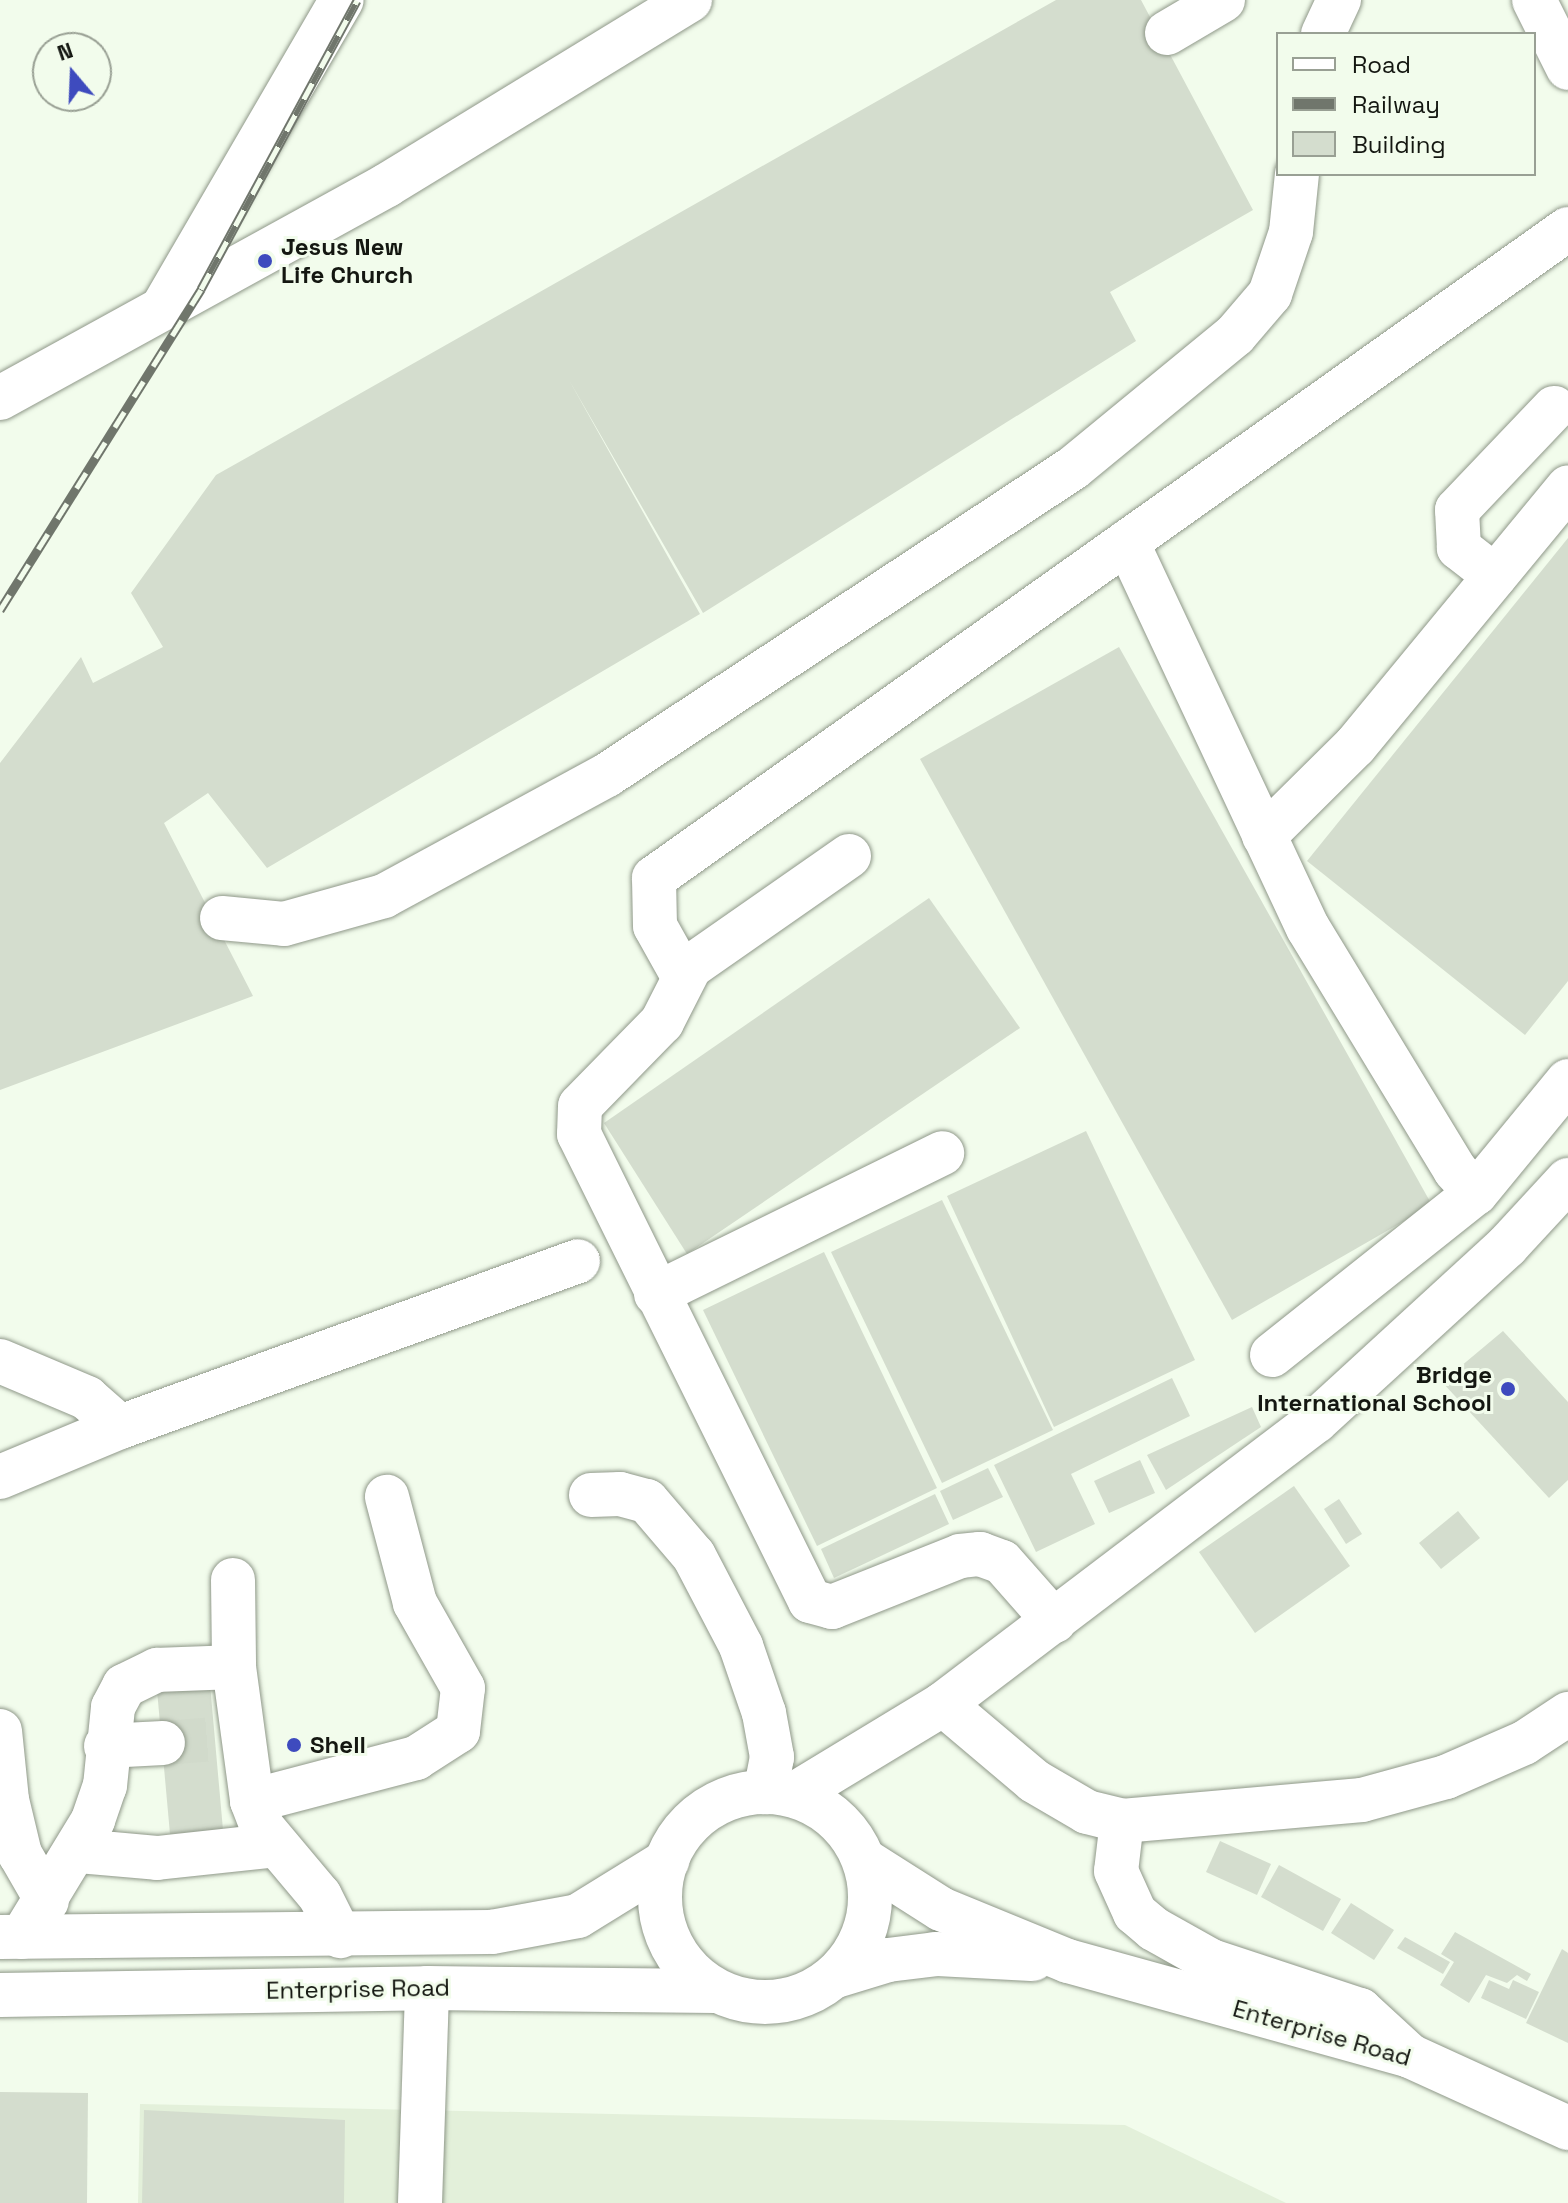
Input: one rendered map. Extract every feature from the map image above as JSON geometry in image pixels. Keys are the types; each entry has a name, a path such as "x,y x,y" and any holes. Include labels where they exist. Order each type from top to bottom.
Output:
{"main road":[{"path":"163,307 342,0"},
{"path":"0,398 387,185 690,0"},
{"path":"1167,33 1223,0"},
{"path":"1324,32 1339,0"},
{"path":"1549,10 1568,68"},
{"path":"222,918 284,924 384,896 607,775 1073,468 1235,335 1270,294 1291,232 1297,176"},
{"path":"683,976 655,926 654,878 1568,229"},
{"path":"1495,576 1459,548 1457,510 1554,408"},
{"path":"1264,836 1355,746 1568,488"},
{"path":"1127,542 1264,836 1329,965 1455,1170 1476,1193"},
{"path":"849,856 683,976 662,1022 580,1106 577,1117 590,1160 810,1601 832,1607 960,1556 980,1554 1002,1562 1054,1621"},
{"path":"1272,1355 1476,1193 1568,1081"},
{"path":"656,1294 942,1153"},
{"path":"779,1793 836,1819 864,1860 870,1910 852,1957 836,1976 815,1991 766,2003 716,1991 678,1958 667,1935 660,1885 678,1838 716,1804 779,1793 943,1704 1316,1421 1507,1246 1568,1180"},
{"path":"0,1477 120,1427 578,1261"},
{"path":"0,1361 87,1398 120,1427"},
{"path":"591,1495 620,1494 647,1501 694,1556 741,1646 764,1713 779,1793"},
{"path":"252,1801 416,1758 458,1731 463,1719 463,1688 415,1603 387,1497"},
{"path":"233,1580 234,1667 229,1738 252,1801 276,1845 320,1896 340,1936"},
{"path":"11,1937 47,1901 79,1851 105,1786 106,1746 113,1707 124,1686 157,1670 234,1667"},
{"path":"943,1704 1034,1781 1087,1812 1122,1821 1362,1800 1446,1777 1524,1743 1568,1714"},
{"path":"0,1731 7,1800 20,1854 47,1901"},
{"path":"106,1746 163,1743"},
{"path":"1122,1821 1116,1871 1135,1913 1154,1929 1211,1961 1360,2010 1410,2056"},
{"path":"79,1851 157,1858 276,1845"},
{"name":"Enterprise Road","path":"864,1860 941,1909 1068,1961 1410,2056 1568,2128"},
{"path":"11,1937 340,1936 546,1925 621,1893 667,1861"},
{"name":"Enterprise Road","path":"836,1976 888,1960 936,1954 1068,1961"},
{"path":"420,2203 427,1988"},
{"name":"Enterprise Road","path":"0,1995 427,1988 716,1991"}],"shaded area":[{"path":"140,2104 1125,2125 1286,2203 138,2203"}],"building":[{"path":"1056,0 1141,0 1253,210 1110,292 1136,341 703,613 569,380 700,614 267,868 208,793 164,823 253,996 0,1090 0,763 81,657 93,683 163,647 131,593 216,475"},
{"path":"1568,538 1568,981 1525,1035 1307,861"},
{"path":"1119,647 1432,1205 1232,1320 920,759"},
{"path":"929,898 1020,1028 687,1254 604,1123"},
{"path":"1086,1131 1195,1360 1054,1427 947,1196"},
{"path":"942,1200 1053,1430 942,1483 831,1252"},
{"path":"824,1252 937,1488 817,1546 703,1310"},
{"path":"1503,1331 1568,1402 1568,1480 1549,1498 1442,1382"},
{"path":"1172,1378 1190,1416 1071,1474 1095,1524 1036,1552 994,1465"},
{"path":"1252,1407 1261,1427 1166,1490 1147,1455"},
{"path":"1140,1460 1155,1493 1109,1513 1094,1481"},
{"path":"988,1468 1003,1497 953,1520 940,1491"},
{"path":"1294,1486 1350,1566 1255,1633 1199,1552"},
{"path":"935,1494 949,1524 834,1578 821,1549"},
{"path":"1339,1499 1362,1534 1346,1544 1324,1509"},
{"path":"1458,1511 1480,1538 1441,1569 1419,1543"},
{"path":"209,1673 223,1830 170,1834 156,1679"},
{"path":"1220,1841 1271,1864 1257,1895 1206,1872"},
{"path":"1279,1865 1341,1899 1323,1931 1261,1897"},
{"path":"1351,1903 1394,1930 1374,1960 1331,1933"},
{"path":"1455,1932 1531,1974 1527,1981 1517,1975 1507,1983 1486,1975 1469,2003 1440,1985 1454,1962 1441,1954"},
{"path":"1405,1937 1450,1962 1443,1974 1397,1948"},
{"path":"1562,1949 1568,1953 1568,2043 1526,2023"},
{"path":"1489,1980 1509,1989 1513,1980 1539,1992 1526,2019 1481,1998"},
{"path":"0,2092 88,2093 87,2203 0,2203"},
{"path":"144,2110 345,2120 344,2203 142,2203"}],"tunnel":[{"path":"163,1743 215,1739"}],"railway":[{"path":"0,610 201,289 357,0"}],"place":[{"name":"Jesus New Life Church","path":"265,261"},
{"name":"Bridge International School","path":"1508,1389"},
{"name":"Shell","path":"294,1745"}]}
